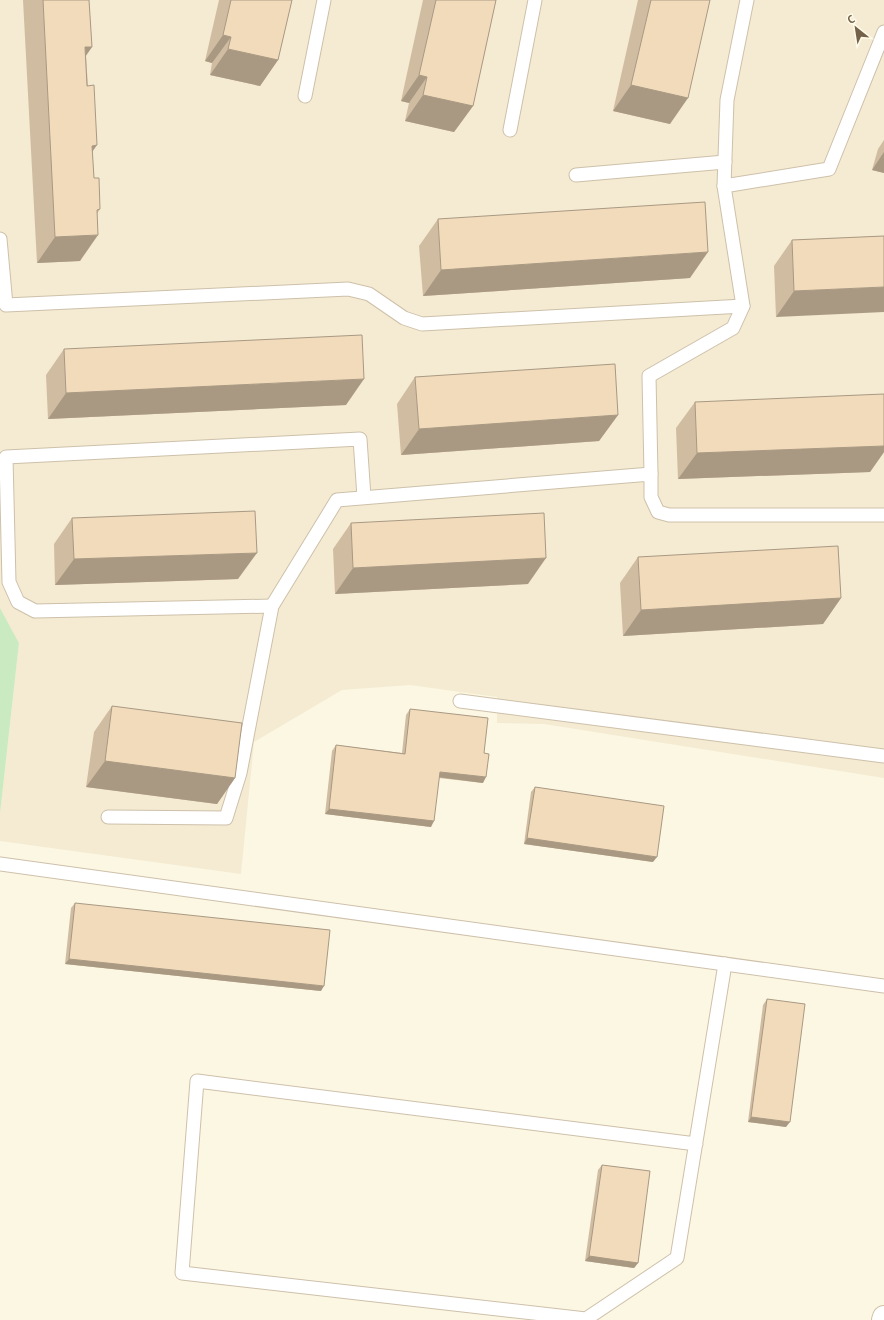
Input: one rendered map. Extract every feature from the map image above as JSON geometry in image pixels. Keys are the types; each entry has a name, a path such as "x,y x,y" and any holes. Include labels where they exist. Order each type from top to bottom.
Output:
{"lane":[{"path":"305,96 324,0"},
{"path":"510,130 534,0"},
{"path":"747,0 727,100 724,186 743,306 733,328 650,376 651,497 658,512 669,515 884,515"},
{"path":"724,186 829,169 884,32"},
{"path":"576,175 725,162"},
{"path":"0,239 3,305 348,290 369,294 404,318 422,324 743,306"},
{"path":"272,606 34,610 18,602 9,582 6,457 360,438 364,497"},
{"path":"108,817 226,818 240,773 272,606 337,500 650,474"},
{"path":"460,701 884,756"},
{"path":"0,864 884,986"},
{"path":"696,1144 197,1081 182,1273 586,1318 677,1258 696,1144 725,964"}],"shaded area":[{"path":"0,0 884,0 884,778 544,724 497,723 497,697 410,685 342,690 254,742 241,874 0,841 0,814 19,643 0,608"}],"green space":[{"path":"0,608 19,643 0,814"}],"building":[{"path":"43,0 89,0 92,47 85,47 87,86 94,85 97,145 92,146 94,178 99,178 100,209 97,210 98,235 55,237"},
{"path":"231,0 292,0 278,60 228,49 231,37 223,35"},
{"path":"436,0 496,0 473,106 423,95 427,77 419,75"},
{"path":"651,0 710,0 688,98 631,85"},
{"path":"705,202 708,252 441,270 438,219"},
{"path":"884,236 884,287 794,291 792,240"},
{"path":"362,335 364,379 66,393 64,349"},
{"path":"615,364 618,415 419,429 415,377"},
{"path":"884,394 884,446 697,453 695,402"},
{"path":"255,511 257,553 74,559 72,518"},
{"path":"544,513 546,558 353,568 351,523"},
{"path":"838,546 841,598 641,610 638,557"},
{"path":"112,706 242,723 235,778 105,761"},
{"path":"410,709 488,718 484,753 489,754 486,777 440,772 434,821 329,809 336,745 405,754"},
{"path":"535,787 664,806 657,857 527,838"},
{"path":"75,903 330,930 324,986 69,959"},
{"path":"767,999 805,1004 790,1122 751,1117"},
{"path":"602,1165 650,1171 638,1263 589,1256"}]}
